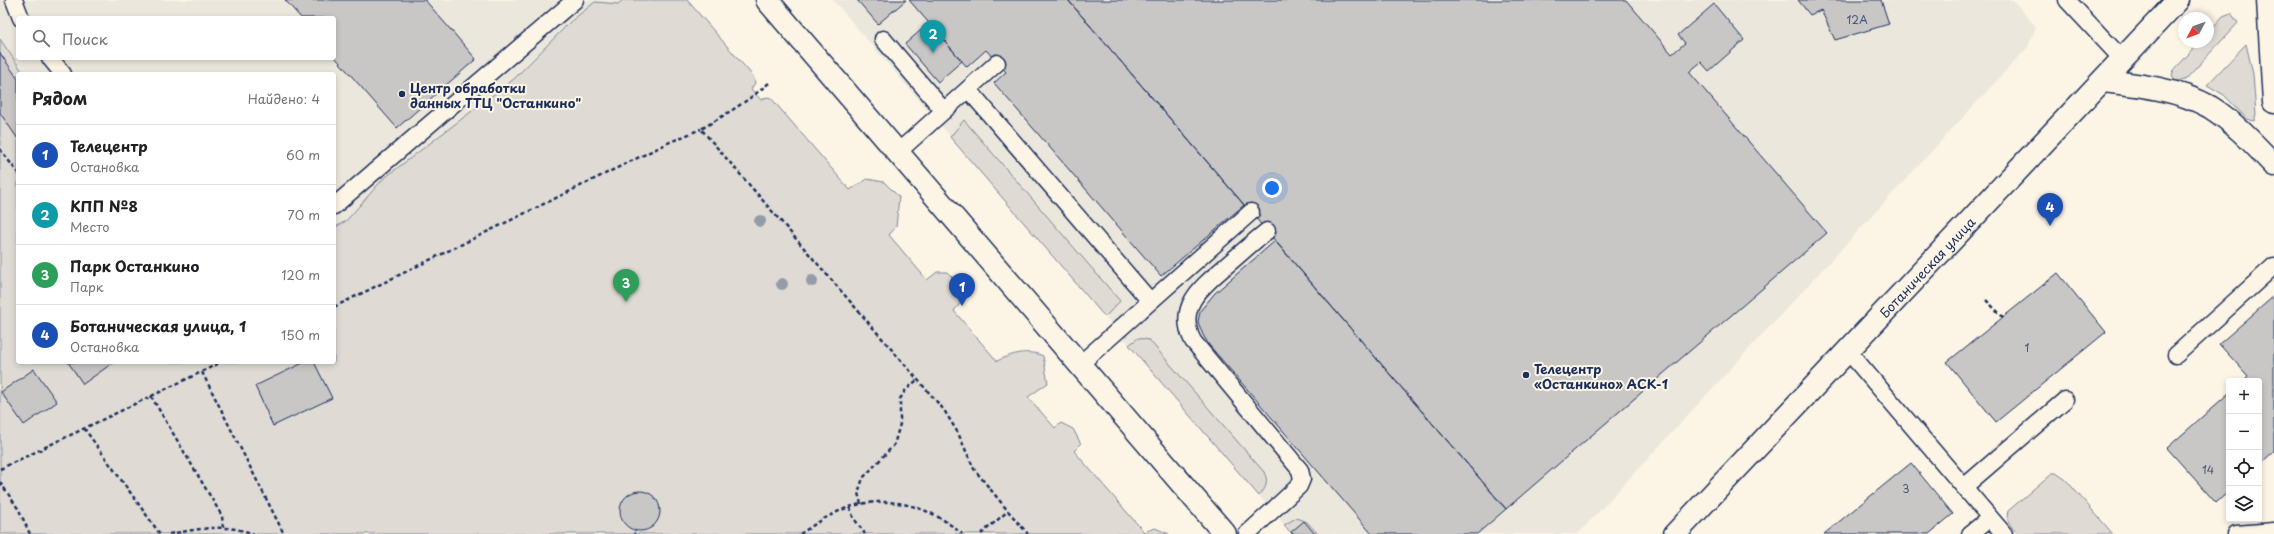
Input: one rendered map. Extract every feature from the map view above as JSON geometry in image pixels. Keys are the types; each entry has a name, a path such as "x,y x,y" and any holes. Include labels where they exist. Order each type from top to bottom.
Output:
{"street":[{"path":"767,0 1225,534"},
{"name":"Ботаническая улица","path":"1675,534 2178,0"},
{"path":"2268,0 2274,102"},
{"path":"2103,81 2142,85 2182,95 2211,108 2250,140 2274,165"}],"lane":[{"path":"14,0 20,16"},
{"path":"336,204 575,0"},
{"path":"2067,0 2123,60"},
{"path":"883,39 944,111"},
{"path":"52,60 61,72"},
{"path":"898,152 997,63"},
{"path":"968,89 1150,301"},
{"path":"1079,365 1251,212"},
{"path":"1247,534 1299,486 1302,479 1300,470 1193,341 1189,332 1187,317 1189,308 1198,291 1267,231"},
{"path":"2176,355 2274,266"},
{"path":"1848,351 2004,534"},
{"path":"1964,487 2065,400"},
{"path":"1970,534 1990,518"},
{"path":"2236,534 2274,531"}],"path":[{"path":"336,306 670,142 701,129 728,114 756,95 769,83"},
{"path":"701,129 951,420 974,469 1028,534"},
{"path":"0,149 16,170"},
{"path":"1986,300 2003,317"},
{"path":"0,469 218,364"},
{"path":"202,372 284,534"},
{"path":"861,504 858,493 862,482 894,445 900,424 900,399 905,391 918,380"},
{"path":"151,396 222,516 223,527"},
{"path":"84,428 160,534"},
{"path":"0,482 19,510 30,534"},
{"path":"800,534 828,516 850,507 874,501 917,507 946,521 962,534"},
{"path":"850,507 853,517 865,534"},
{"path":"981,534 1008,511"},
{"path":"169,534 223,527 233,527 254,534"}],"shaded area":[{"path":"0,0 623,0 336,239 336,72 23,72 0,39"},
{"path":"623,0 687,0 753,76 755,83 751,89 761,100 767,97 771,98 850,190 867,179 884,182 899,197 896,227 889,235 927,280 937,272 947,272 956,281 961,302 954,311 997,361 1020,353 1031,353 1043,356 1048,383 1028,397 1055,428 1061,423 1073,429 1081,444 1074,451 1144,532 1155,528 1169,534 0,534 0,39 23,72 16,72 16,364 336,364 336,227 346,221 383,179 514,79 570,22 595,2 618,4"},
{"path":"833,0 2013,0 2036,27 2028,47 1578,534 1292,534"},
{"path":"2231,13 2238,23 2185,80 2175,81 2172,75 2174,70 2194,48 2214,48 2214,26 2223,16"},
{"path":"2246,44 2253,74 2256,115 2254,121 2247,119 2224,95 2207,85"},
{"path":"964,120 1120,301 1105,317 950,137"},
{"path":"1138,338 1149,340 1264,472 1266,485 1259,496 1129,345"},
{"path":"2052,473 2056,473 2065,479 2113,534 2018,534 2008,521 2008,511"},
{"path":"1296,518 1307,522 1318,534 1292,534 1284,525"}],"building":[{"name":"Центр обработки данных ТТЦ \"Останкино\"","path":"285,0 425,0 476,59 397,128 336,58 336,16 299,16"},
{"path":"857,0 906,0 878,24"},
{"path":"909,0 1068,0 1244,205 1161,276 994,83 1006,72 986,50 967,67"},
{"name":"Телецентр «Останкино» АСК-1","path":"1068,0 1626,0 1672,54 1685,43 1678,35 1714,4 1744,40 1709,71 1701,62 1689,72 1827,233 1506,509"},
{"path":"1798,0 1881,0 1889,24 1835,40 1821,10 1810,15"},
{"path":"929,23 962,61 938,82 905,44"},
{"path":"0,53 16,76 16,136 0,113"},
{"path":"1275,241 1506,509 1477,534 1372,534 1209,345 1198,322 1200,311 1215,293"},
{"path":"2058,273 2106,332 1996,422 1947,362"},
{"path":"2274,296 2274,451 2262,462 2262,378 2246,378 2248,376 2219,344"},
{"path":"69,364 111,364 83,384"},
{"path":"301,364 315,364 332,398 273,426 255,386"},
{"path":"34,369 57,402 24,425 1,392"},
{"path":"2226,396 2226,494 2216,503 2167,448"},
{"path":"1911,463 1953,514 1929,534 1824,534"},
{"path":"644,491 651,494 657,500 660,511 659,519 651,528 644,531 636,531 629,528 621,519 620,507 623,500 632,492"},
{"path":"1304,521 1315,534 1293,534 1291,532"}],"place":[{"name":"КПП №8","path":"933,53"},
{"name":"Центр обработки данных ТТЦ \"Останкино\"","path":"402,94"},
{"name":"Ботаническая улица, 1","path":"2050,226"},
{"name":"Парк Останкино","path":"626,302"},
{"name":"Телецентр","path":"962,306"},
{"name":"Телецентр «Останкино» АСК-1","path":"1526,375"}]}
